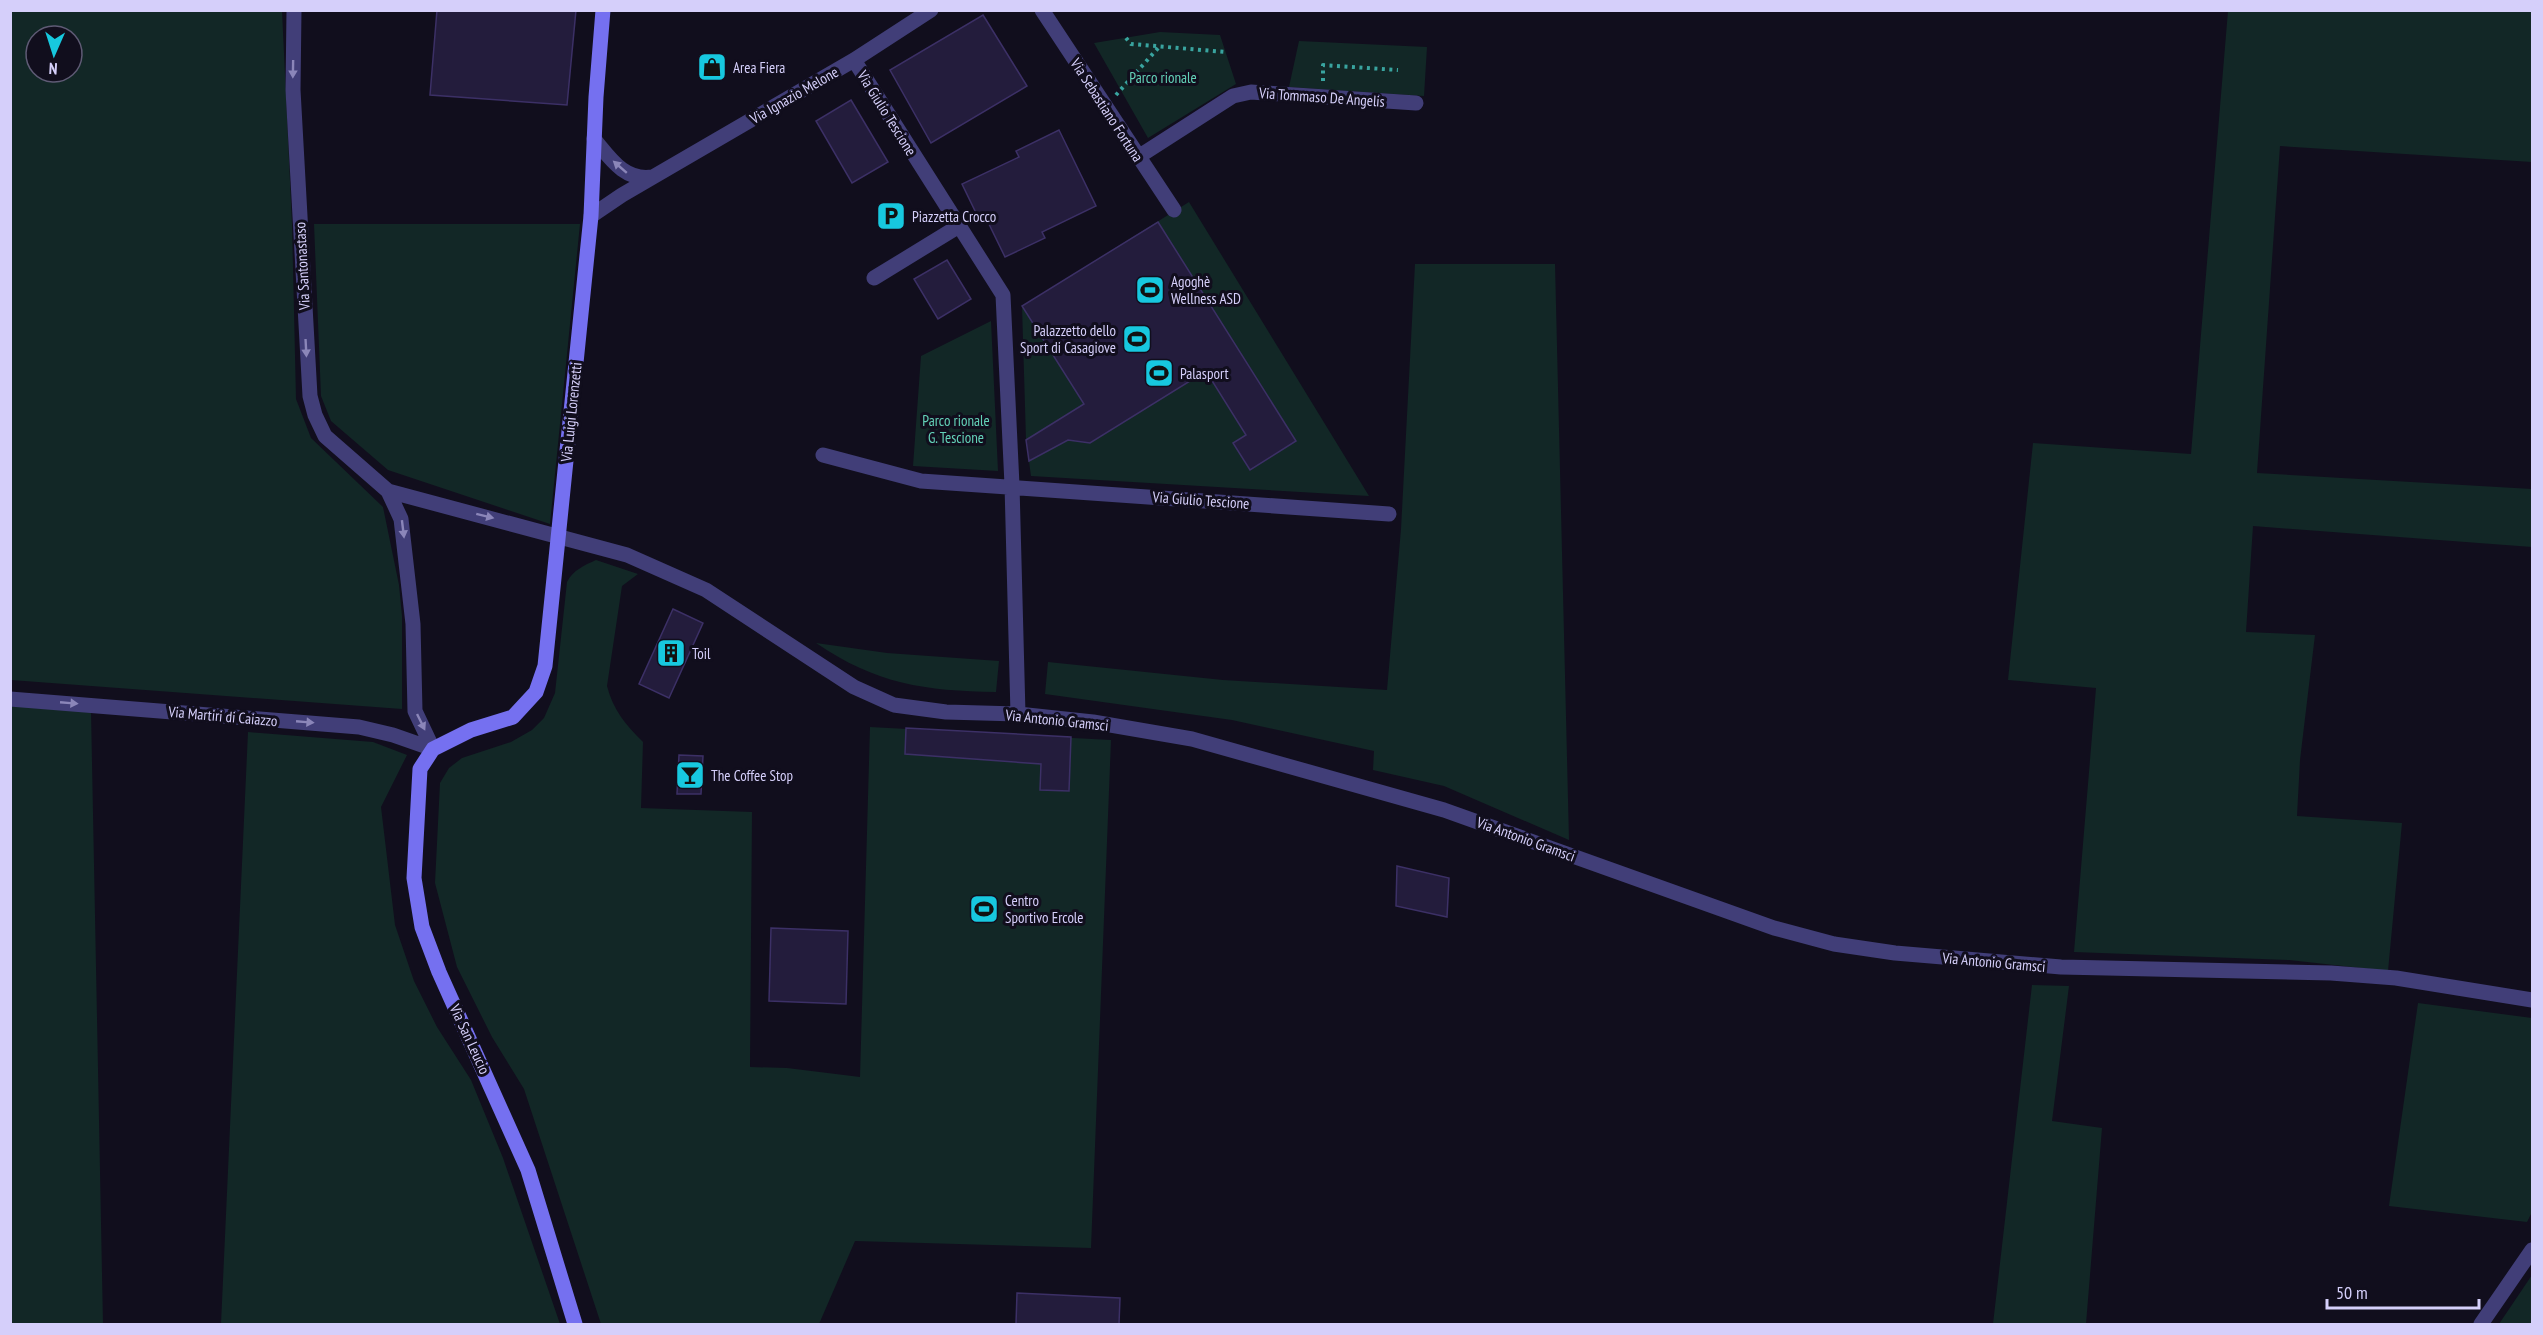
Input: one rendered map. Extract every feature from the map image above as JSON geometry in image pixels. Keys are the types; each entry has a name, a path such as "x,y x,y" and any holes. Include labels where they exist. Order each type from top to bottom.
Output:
{"street":[{"name":"Via Santonastaso","path":"294,10 293,90 310,396 315,415 326,436 388,491 401,519 413,624 415,711 433,749"},
{"name":"Via Luigi Lorenzetti","path":"433,749 471,730 513,717 536,692 545,666 591,216 603,10"},
{"name":"Via Ignazio Melone","path":"591,216 622,195 854,60 932,10"},
{"name":"Via Sebastiano Fortuna","path":"1042,10 1174,210"},
{"name":"Via Giulio Tescione","path":"854,60 1003,295 1012,486 1018,714"},
{"name":"Via Tommaso De Angelis","path":"1138,157 1233,96 1251,92 1416,103"},
{"path":"594,139 624,172 640,179 655,177"},
{"path":"874,278 959,226"},
{"name":"Via Giulio Tescione","path":"822,455 921,481 1389,514"},
{"name":"Via Santonastaso","path":"388,491 560,535"},
{"name":"Via Antonio Gramsci","path":"560,535 627,555 706,590 854,687 894,705 946,712 1018,714 1093,722 1192,739 1444,810 1774,928 1834,944 1895,953 2061,968 2331,974 2396,978 2532,1000"},
{"name":"Via Martiri di Caiazzo","path":"10,699 359,728 393,735 433,749"},
{"name":"Via San Leucio","path":"433,749 420,768 418,789 414,878 422,927 439,972 528,1170 574,1324"},
{"path":"2481,1324 2532,1250"}],"path":[{"path":"1126,38 1131,44 1226,52"},
{"path":"1105,107 1160,47"},
{"path":"1322,97 1323,65 1398,70"}],"green space":[{"path":"10,11 282,11 292,224 296,399 311,438 383,507 399,585 402,616 402,709 11,680"},
{"path":"2228,11 2532,11 2532,162 2280,146 2257,473 2532,489 2532,547 2253,526 2246,632 2315,635 2300,760 2297,816 2402,823 2388,971 2289,960 2074,952 2096,688 2008,680 2033,443 2191,454"},
{"name":"Parco rionale","path":"1160,32 1220,35 1236,84 1148,138 1094,43"},
{"path":"1299,41 1427,47 1424,96 1289,87"},
{"name":"Palasport","path":"1189,202 1369,496 1031,476 1026,440 1022,306"},
{"path":"314,224 580,224 550,524 388,470 331,421 321,396"},
{"path":"1415,264 1555,264 1569,840 1444,786 1373,770 1374,751 1232,720 1045,694 1048,662 1223,680 1387,690 1401,529"},
{"name":"Parco rionale G. Tescione","path":"991,321 998,471 913,466 921,356"},
{"path":"596,560 638,574 622,586 607,686 621,717 643,742 641,808 752,812 750,1067 787,1068 860,1077 870,727 1111,740 1091,1248 855,1241 819,1324 601,1324 524,1089 492,1037 457,967 435,883 440,783 449,768 462,758 511,742 532,730 544,718 555,693 567,582 576,571"},
{"path":"816,643 887,653 999,661 996,692 946,690 902,682 859,668"},
{"path":"11,706 91,711 103,1324 11,1324"},
{"path":"248,732 373,742 407,755 381,807 395,925 414,981 437,1027 471,1080 503,1158 560,1324 221,1324"},
{"path":"2032,985 2069,986 2052,1121 2102,1128 2086,1324 1993,1324"},
{"path":"2418,1003 2532,1018 2532,1212 2527,1222 2389,1206"},
{"path":"2532,1275 2532,1324 2499,1324"}],"building":[{"path":"437,10 576,10 567,105 430,95"},
{"path":"983,15 1027,86 931,143 890,70"},
{"path":"851,100 888,162 852,183 816,121"},
{"path":"1059,130 1096,206 1042,232 1045,238 1005,257 984,214 978,217 962,184 1019,157 1016,151"},
{"name":"Palazzetto dello Sport di Casagiove","path":"1158,222 1296,441 1250,470 1233,443 1246,435 1206,371 1090,443 1068,440 1029,461 1026,440 1084,404 1022,306"},
{"path":"947,260 971,299 938,319 914,279"},
{"name":"Toil","path":"673,609 703,623 669,698 639,684"},
{"path":"906,728 1071,737 1069,791 1040,790 1041,764 905,754"},
{"name":"The Coffee Stop","path":"679,755 703,756 701,794 677,794"},
{"path":"1397,866 1449,878 1447,917 1396,906"},
{"path":"771,928 848,931 846,1004 769,1001"},
{"path":"1017,1293 1120,1298 1119,1324 1016,1324"}],"place":[{"name":"Area Fiera","path":"712,67"},
{"name":"Piazzetta Crocco","path":"891,216"},
{"name":"Agoghè Wellness ASD","path":"1150,290"},
{"name":"Palazzetto dello Sport di Casagiove","path":"1137,339"},
{"name":"Palasport","path":"1159,373"},
{"name":"Toil","path":"671,653"},
{"name":"The Coffee Stop","path":"690,775"},
{"name":"Centro Sportivo Ercole","path":"984,909"}]}
